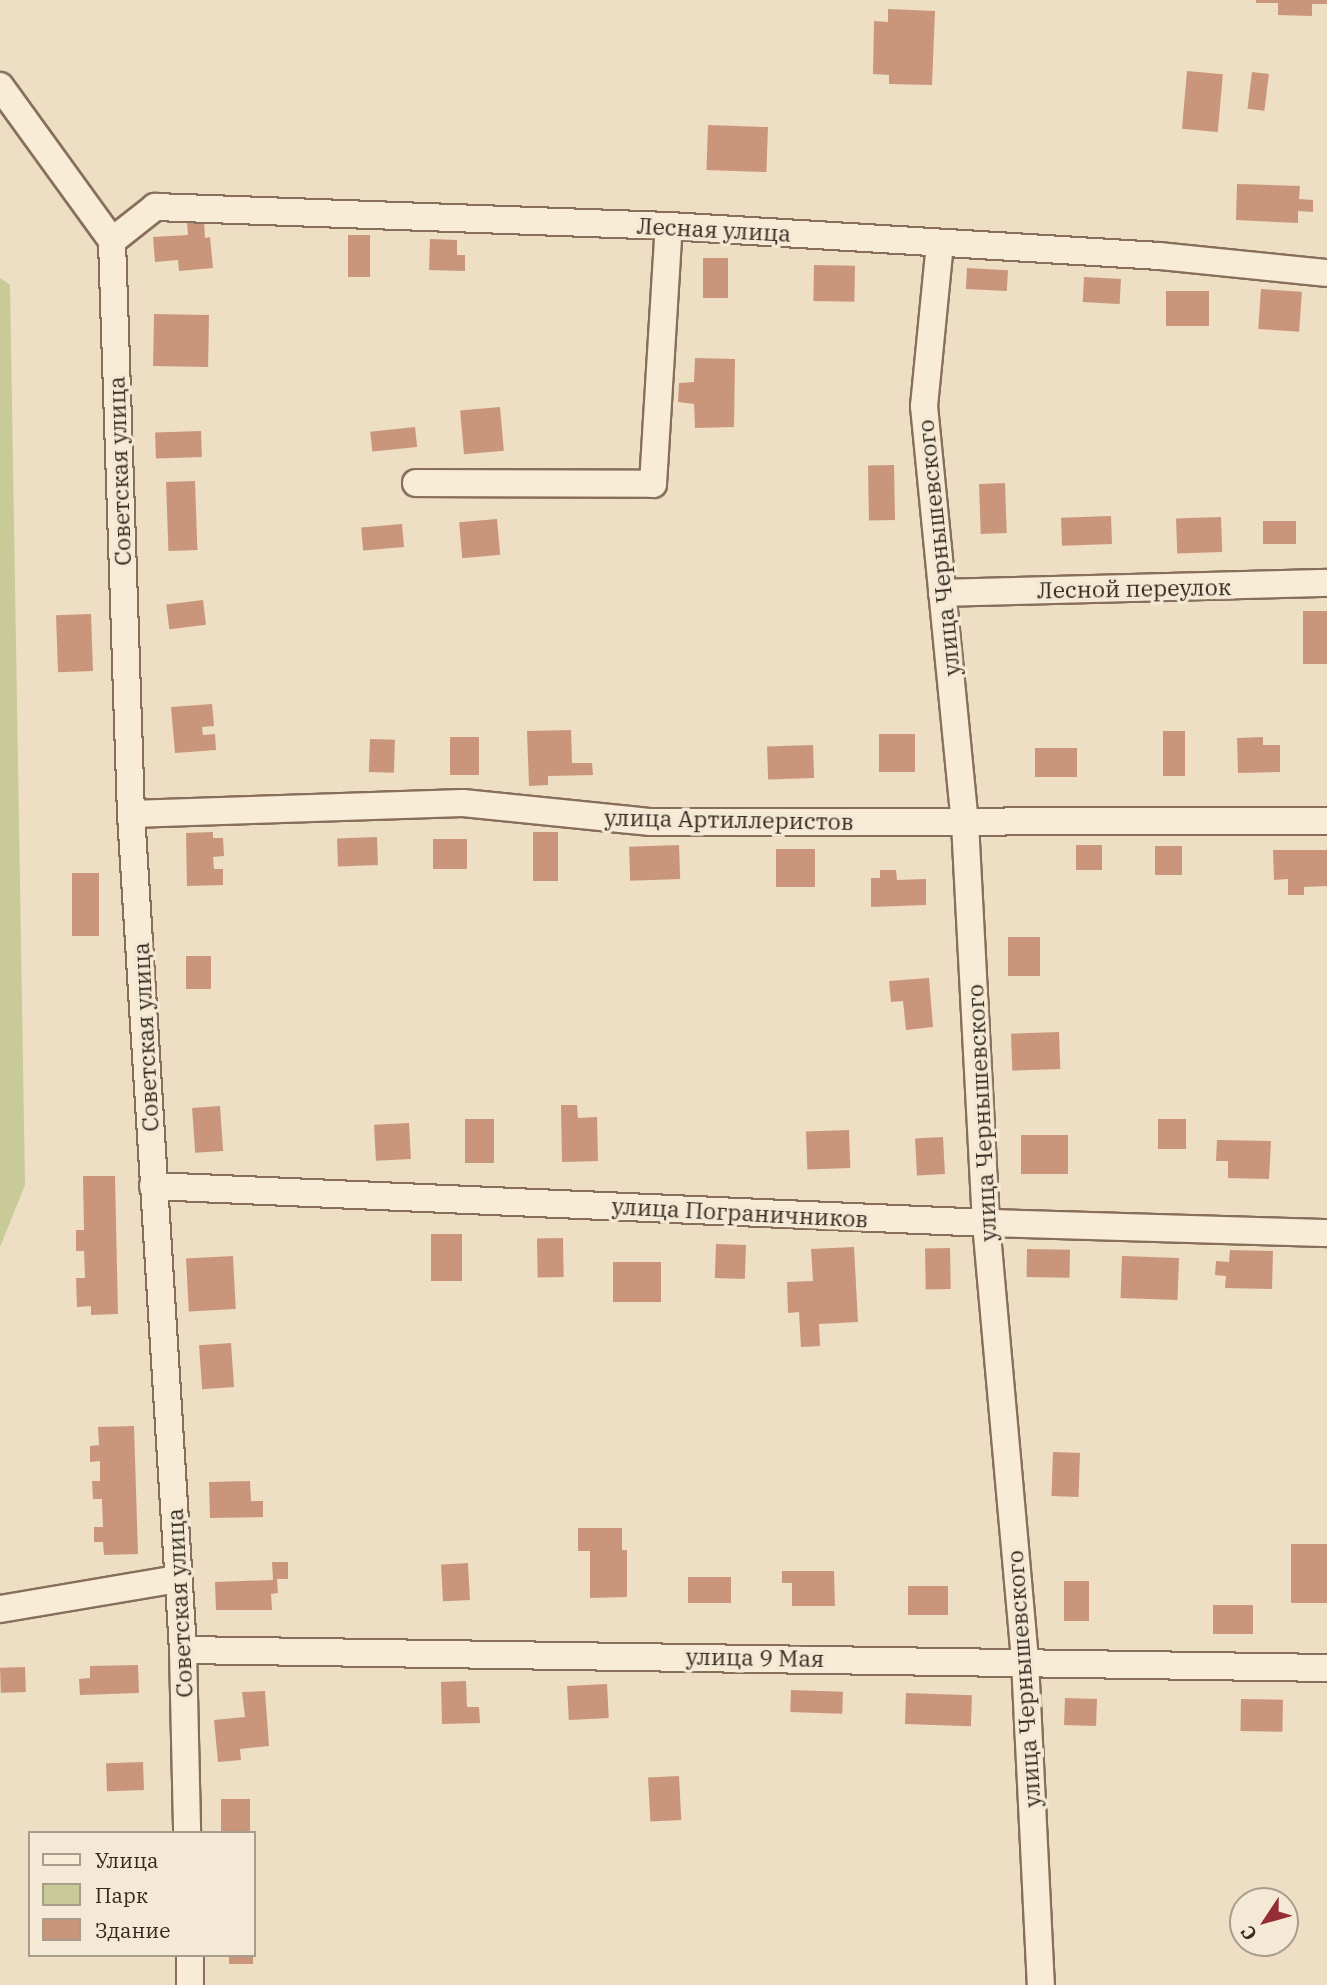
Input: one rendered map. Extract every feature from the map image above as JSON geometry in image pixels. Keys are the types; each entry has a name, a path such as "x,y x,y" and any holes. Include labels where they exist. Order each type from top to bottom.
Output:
{"street":[{"path":"0,86 111,241"},
{"name":"Лесная улица","path":"111,241 155,207 669,226 1159,256 1327,273"},
{"path":"416,483 653,484 669,226"},
{"name":"Советская улица","path":"111,241 131,814 183,1650 187,1831"},
{"name":"улица Чернышевского","path":"940,243 924,406 965,823 986,1223 1025,1661 1041,1985"},
{"name":"Лесной переулок","path":"942,593 1327,583"},
{"name":"улица Артиллеристов","path":"131,814 463,803 651,822 1327,821"},
{"name":"улица Пограничников","path":"153,1185 986,1223 1327,1233"},
{"path":"0,1609 178,1579"},
{"name":"улица 9 Мая","path":"183,1650 1025,1661 1327,1668"},
{"path":"190,1957 190,1985"}],"green space":[{"path":"0,278 10,285 25,1185 0,1247"}],"building":[{"path":"1256,0 1327,0 1327,4 1312,4 1312,16 1278,15 1278,3 1256,3"},
{"path":"888,9 935,11 932,85 889,84 889,75 873,74 874,21 888,22"},
{"path":"1187,71 1223,74 1218,132 1182,129"},
{"path":"1252,72 1269,74 1264,111 1247,109"},
{"path":"708,125 768,127 766,172 706,170"},
{"path":"1237,184 1300,186 1299,199 1313,200 1313,212 1298,211 1298,223 1236,220"},
{"path":"204,221 205,238 210,237 213,268 179,271 178,260 155,262 153,237 188,235 187,222"},
{"path":"348,235 370,235 370,277 348,277"},
{"path":"430,239 457,240 457,255 465,255 465,271 429,270"},
{"path":"703,258 728,258 728,298 703,298"},
{"path":"814,265 855,266 854,302 813,301"},
{"path":"967,268 1008,270 1007,291 966,289"},
{"path":"1084,277 1121,279 1120,304 1083,302"},
{"path":"1261,289 1302,292 1299,332 1258,329"},
{"path":"1166,291 1209,291 1209,326 1166,326"},
{"path":"154,314 209,315 208,367 153,366"},
{"path":"695,358 735,359 734,427 695,428 694,404 678,402 679,383 694,382"},
{"path":"500,407 504,451 464,454 460,410"},
{"path":"415,427 417,447 372,452 370,432"},
{"path":"201,431 202,457 156,459 155,433"},
{"path":"868,465 894,465 895,520 869,520"},
{"path":"195,481 197,550 168,551 166,482"},
{"path":"1005,483 1007,533 981,534 979,484"},
{"path":"1111,516 1112,544 1062,546 1061,518"},
{"path":"1221,517 1222,552 1177,554 1176,519"},
{"path":"497,519 500,555 462,558 459,522"},
{"path":"1263,521 1296,521 1296,544 1263,544"},
{"path":"402,524 404,547 363,550 361,528"},
{"path":"203,600 206,625 169,629 166,605"},
{"path":"1303,611 1327,611 1327,664 1303,664"},
{"path":"91,614 93,671 58,672 56,615"},
{"path":"212,704 214,726 202,727 203,735 215,734 216,750 175,753 171,707"},
{"path":"571,730 572,763 592,763 593,775 548,776 548,785 529,786 527,731"},
{"path":"1163,731 1185,731 1185,776 1163,776"},
{"path":"879,734 915,734 915,772 879,772"},
{"path":"450,737 479,737 479,775 450,775"},
{"path":"1263,737 1263,745 1280,745 1280,772 1238,773 1237,738"},
{"path":"370,739 395,740 394,773 369,772"},
{"path":"813,745 814,778 768,780 767,747"},
{"path":"1035,748 1077,748 1077,777 1035,777"},
{"path":"213,832 213,838 223,838 224,856 213,857 214,869 223,869 223,885 187,886 186,833"},
{"path":"533,832 558,832 558,881 533,881"},
{"path":"377,837 378,865 338,866 337,838"},
{"path":"433,839 467,839 467,869 433,869"},
{"path":"679,845 680,879 630,881 629,847"},
{"path":"1076,845 1102,845 1102,870 1076,870"},
{"path":"1155,846 1182,846 1182,875 1155,875"},
{"path":"776,849 815,849 815,887 776,887"},
{"path":"1273,850 1327,850 1327,886 1304,887 1304,895 1288,895 1288,879 1274,880"},
{"path":"880,870 896,870 897,880 926,879 926,905 871,907 871,878 880,878"},
{"path":"72,873 99,873 99,936 72,936"},
{"path":"1008,937 1040,937 1040,976 1008,976"},
{"path":"186,956 211,956 211,989 186,989"},
{"path":"929,978 933,1027 906,1030 903,1001 891,1002 889,981"},
{"path":"1059,1032 1060,1069 1012,1071 1011,1034"},
{"path":"561,1105 577,1105 578,1118 597,1117 598,1161 562,1162"},
{"path":"220,1106 223,1151 195,1153 192,1108"},
{"path":"465,1119 494,1119 494,1163 465,1163"},
{"path":"1158,1119 1186,1119 1186,1149 1158,1149"},
{"path":"409,1123 411,1159 376,1161 374,1125"},
{"path":"849,1130 850,1168 807,1169 806,1132"},
{"path":"1021,1135 1068,1135 1068,1174 1021,1174"},
{"path":"943,1137 945,1174 917,1175 915,1138"},
{"path":"1217,1140 1271,1141 1269,1179 1228,1178 1228,1161 1216,1161"},
{"path":"83,1176 115,1176 118,1314 91,1315 91,1306 77,1307 76,1278 85,1278 84,1251 76,1251 76,1230 84,1230"},
{"path":"431,1234 462,1234 462,1281 431,1281"},
{"path":"537,1238 563,1238 564,1277 538,1277"},
{"path":"716,1244 746,1245 745,1279 715,1278"},
{"path":"854,1247 858,1322 819,1324 820,1346 801,1347 799,1312 788,1313 787,1282 813,1281 811,1249"},
{"path":"925,1248 950,1248 951,1289 926,1289"},
{"path":"1027,1249 1070,1250 1070,1278 1027,1277"},
{"path":"1230,1250 1273,1251 1272,1289 1225,1288 1226,1276 1215,1275 1216,1261 1229,1262"},
{"path":"233,1256 236,1309 189,1311 186,1258"},
{"path":"1122,1256 1179,1258 1177,1300 1121,1298"},
{"path":"613,1262 661,1262 661,1302 613,1302"},
{"path":"231,1343 234,1387 202,1389 199,1345"},
{"path":"134,1426 138,1554 104,1555 103,1542 94,1542 94,1527 103,1527 102,1499 93,1499 92,1481 100,1481 100,1461 90,1462 90,1446 99,1445 98,1427"},
{"path":"1053,1452 1080,1453 1078,1497 1051,1496"},
{"path":"250,1481 251,1501 263,1501 263,1517 210,1518 209,1482"},
{"path":"578,1528 622,1528 622,1550 627,1550 627,1597 590,1598 590,1551 578,1551"},
{"path":"1291,1544 1327,1544 1327,1603 1291,1603"},
{"path":"272,1562 288,1562 288,1579 277,1579 278,1593 271,1594 272,1610 216,1610 215,1582 273,1580"},
{"path":"468,1563 470,1600 443,1601 441,1564"},
{"path":"782,1571 834,1571 835,1606 792,1606 792,1583 782,1583"},
{"path":"688,1577 731,1577 731,1603 688,1603"},
{"path":"1064,1581 1089,1581 1089,1621 1064,1621"},
{"path":"908,1586 948,1586 948,1615 908,1615"},
{"path":"1213,1605 1253,1605 1253,1634 1213,1634"},
{"path":"138,1665 139,1693 80,1695 79,1679 90,1678 90,1666"},
{"path":"25,1667 26,1692 1,1693 0,1668"},
{"path":"466,1681 467,1707 479,1707 480,1723 442,1724 441,1682"},
{"path":"607,1684 609,1718 569,1720 567,1686"},
{"path":"791,1690 843,1692 842,1714 790,1712"},
{"path":"265,1691 269,1746 240,1749 241,1760 218,1762 214,1720 245,1717 242,1692"},
{"path":"906,1693 972,1695 971,1726 905,1724"},
{"path":"1065,1698 1097,1699 1096,1726 1064,1725"},
{"path":"1241,1699 1283,1700 1282,1732 1240,1731"},
{"path":"143,1762 144,1790 107,1791 106,1763"},
{"path":"679,1776 681,1820 650,1822 648,1778"},
{"path":"221,1799 250,1799 250,1831 221,1831"},
{"path":"229,1957 253,1957 253,1964 229,1964"}]}
